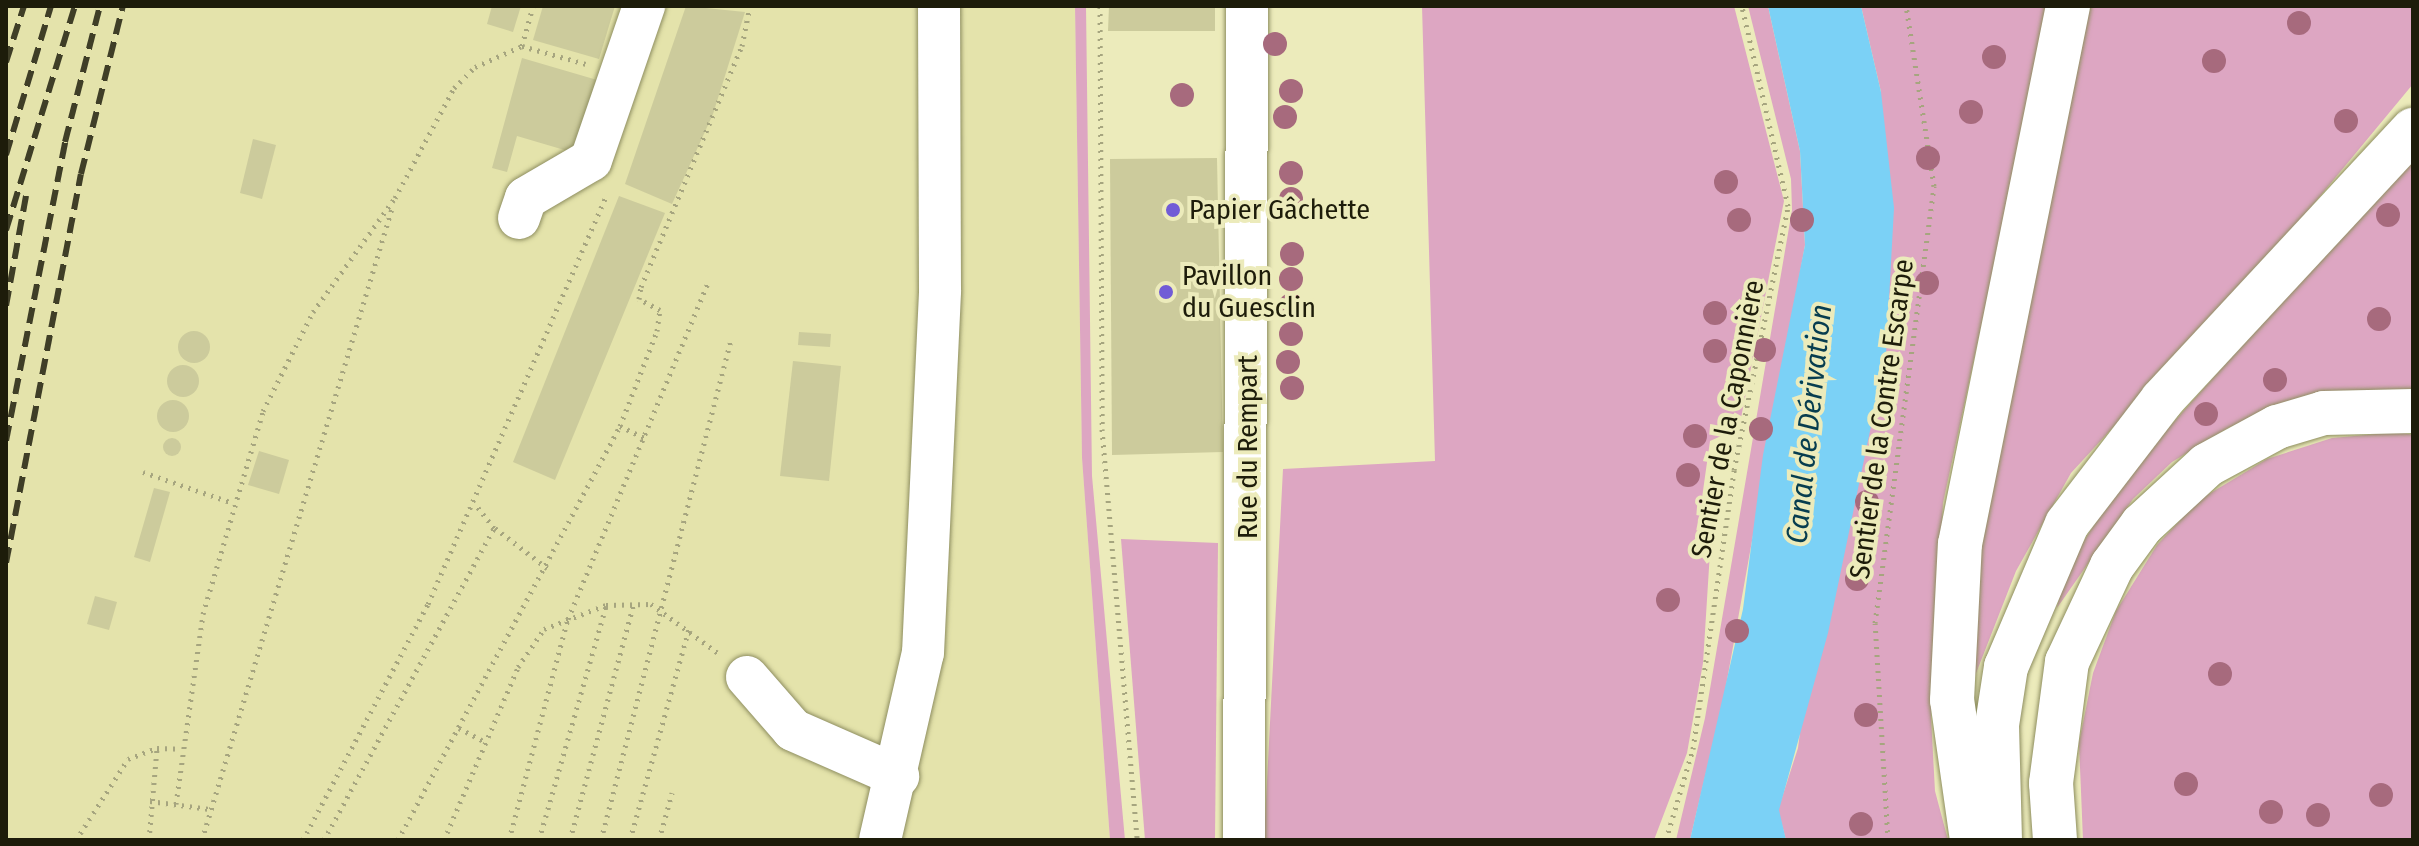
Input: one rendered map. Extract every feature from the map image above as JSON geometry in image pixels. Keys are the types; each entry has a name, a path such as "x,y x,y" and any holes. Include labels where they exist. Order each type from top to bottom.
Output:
{"highway":[{"path":"1972,840 1952,700 1960,544 2068,6"},
{"path":"2000,840 1997,725 2006,667 2067,524 2162,400 2413,130"},
{"path":"2055,840 2051,783 2067,662 2112,566 2142,525 2207,465 2277,427 2324,413 2413,411"}],"street":[{"path":"519,218 526,198 591,160 644,6"},
{"path":"880,840 898,776 923,653 940,290 939,6"},
{"name":"Rue du Rempart","path":"1244,840 1247,6"},
{"path":"747,677 793,730 898,776"}],"path":[{"path":"522,46 533,6"},
{"path":"398,840 547,568 620,426 657,331 660,310 639,299 641,287 742,46 750,6"},
{"path":"1100,6 1102,429 1137,840"},
{"name":"Sentier de la Caponnière","path":"1666,840 1693,749 1734,470 1788,206 1742,6"},
{"name":"Sentier de la Contre Escarpe","path":"1888,840 1875,623 1934,186 1906,6"},
{"path":"176,804 181,749 203,614 233,503 288,358 395,198 454,88 475,67 522,46 621,73"},
{"path":"303,840 475,504 609,190"},
{"path":"202,840 395,198"},
{"path":"509,840 568,619 708,283"},
{"path":"601,840 664,610 731,340"},
{"path":"620,426 645,438"},
{"path":"143,472 233,503"},
{"path":"475,504 493,526 547,568"},
{"path":"324,840 493,526"},
{"path":"570,840 634,602"},
{"path":"444,840 529,646 568,619 606,605 634,602 664,610 747,677"},
{"path":"539,840 606,605"},
{"path":"630,840 689,628"},
{"path":"459,728 485,742"},
{"path":"76,840 128,759 157,748 181,749"},
{"path":"149,840 157,748"},
{"path":"659,840 672,793"},
{"path":"150,801 209,809"}],"shaded area":[{"path":"6,6 1075,6 1082,458 1110,840 6,840"},
{"path":"1075,6 1086,6 1092,476 1125,840 1110,840 1082,458"},
{"path":"1422,6 1734,6 1784,201 1739,428 1710,441 1702,498 1712,520 1703,663 1687,753 1654,840 1264,840 1283,469 1435,461"},
{"path":"1748,6 1768,6 1800,151 1805,245 1724,697 1690,840 1676,840 1705,718 1792,210 1791,179"},
{"path":"1861,6 2050,6 1943,503 1931,717 1935,791 1948,840 1786,840 1778,810 1798,748 1881,92"},
{"path":"2086,6 2413,6 2413,84 2268,259 2071,473 2016,571 1973,681 1968,595"},
{"path":"2413,154 2413,395 2274,409 2228,428 2172,462 2133,499 2057,608 2064,573 2122,480"},
{"path":"2399,432 2413,435 2413,840 2083,840 2079,743 2093,673 2116,611 2157,545 2199,500 2267,459 2332,438"},
{"path":"1121,539 1218,543 1215,840 1145,840"}],"water":[{"name":"Canal de Dérivation","path":"1768,6 1861,6 1881,92 1894,208 1886,354 1828,633 1779,810 1786,840 1690,840 1743,609 1763,455 1805,245 1800,151"}],"building":[{"path":"492,6 521,6 513,32 487,24"},
{"path":"543,6 615,6 599,59 533,40"},
{"path":"686,6 745,12 713,114 672,204 625,184"},
{"path":"1109,6 1215,6 1215,31 1108,31"},
{"path":"522,58 604,82 578,154 517,136 507,172 492,168"},
{"path":"253,139 276,145 262,199 240,193"},
{"name":"Pavillon du Guesclin","path":"1217,158 1223,452 1112,455 1110,159"},
{"path":"619,196 665,213 555,480 513,462"},
{"path":"194,331 205,336 210,347 205,358 194,363 183,358 178,347 183,336"},
{"path":"799,332 831,334 830,347 798,345"},
{"path":"793,361 841,366 829,481 780,476"},
{"path":"183,365 194,370 199,381 194,392 183,397 172,392 167,381 172,370"},
{"path":"173,400 184,405 189,416 184,427 173,432 162,427 157,416 162,405"},
{"path":"172,438 181,447 172,456 163,447"},
{"path":"259,451 289,460 279,494 248,485"},
{"path":"154,488 170,492 150,562 134,557"},
{"path":"95,596 117,602 109,630 87,624"}],"railway":[{"path":"6,62 24,6"},
{"path":"6,155 51,6"},
{"path":"6,230 75,6"},
{"path":"6,441 65,142 100,6"},
{"path":"6,563 81,174 123,6"},
{"path":"6,306 26,196"}],"place":[{"name":"Papier Gâchette","path":"1173,210"},
{"name":"Pavillon du Guesclin","path":"1166,292"}]}
